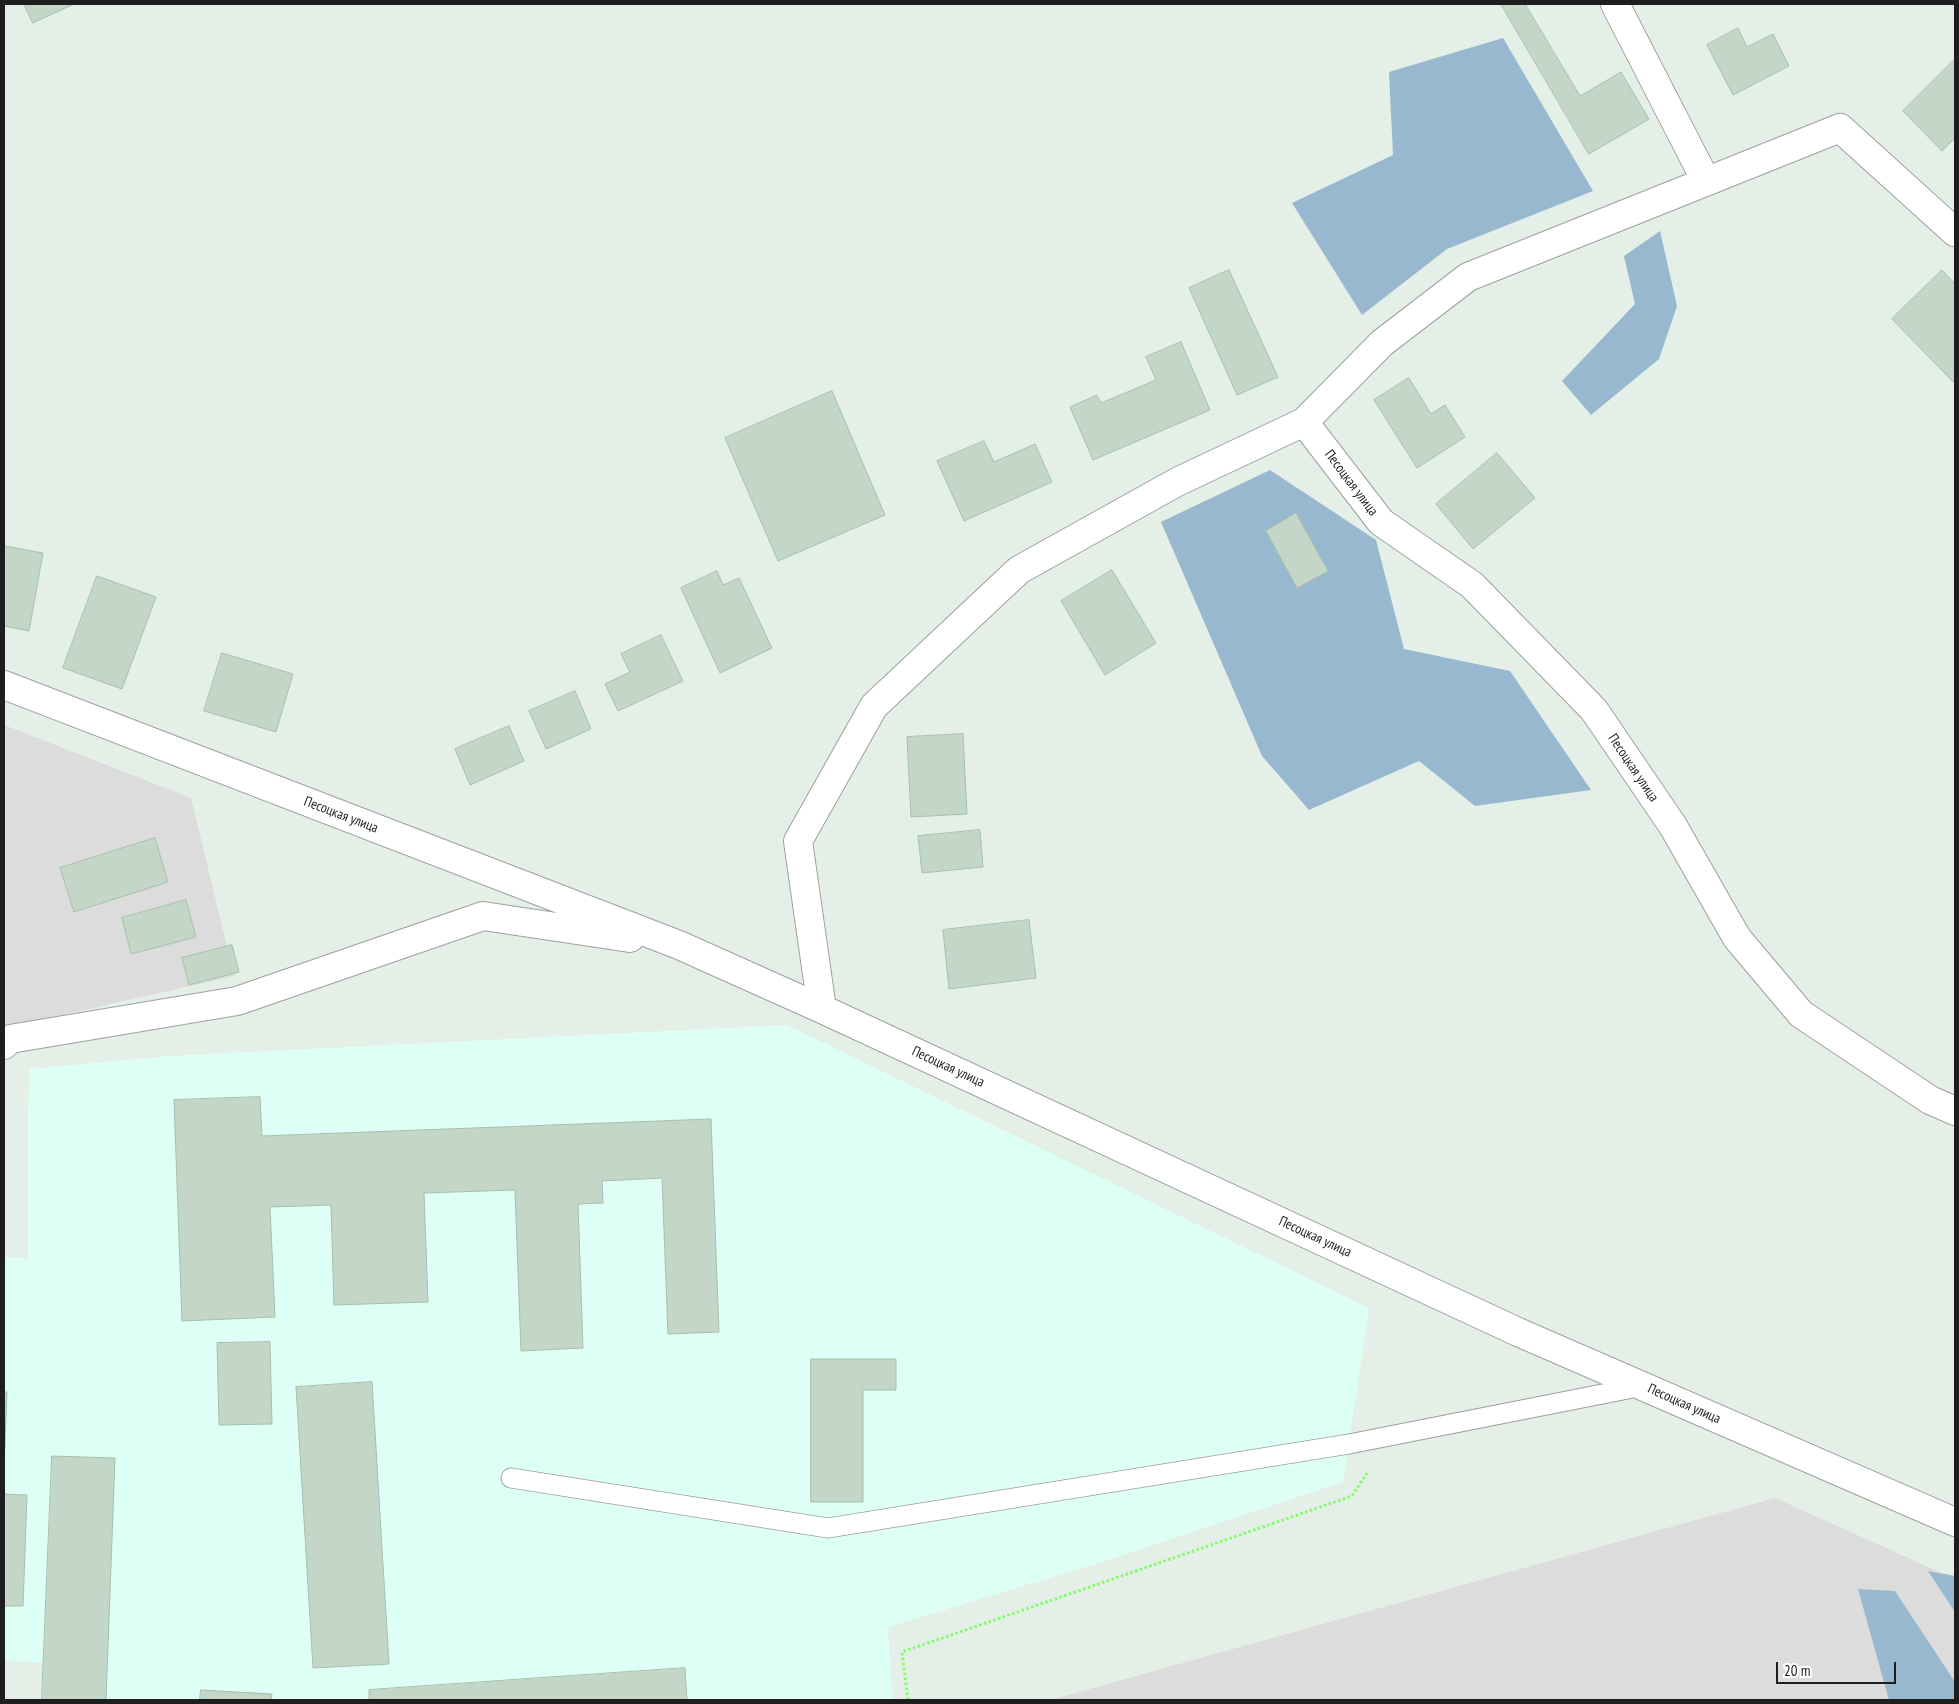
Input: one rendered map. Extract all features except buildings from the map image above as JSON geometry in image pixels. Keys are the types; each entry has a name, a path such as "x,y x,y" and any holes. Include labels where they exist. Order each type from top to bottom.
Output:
{"street":[{"path":"1615,4 1706,181"},
{"path":"822,1009 798,841 874,706 1019,570 1177,482 1304,422 1382,343 1468,277 1840,128 1955,232"},
{"name":"Песоцкая улица","path":"1304,422 1381,522 1472,584 1594,710 1673,826 1737,938 1801,1014 1930,1100 1955,1111"},
{"name":"Песоцкая улица","path":"4,685 679,945 822,1009 1518,1332 1955,1522"},
{"name":"Песоцкая улица","path":"4,1045 10,1039 237,1001 483,916 679,945"}],"lane":[{"path":"511,1478 828,1528 1349,1444 1643,1386"}],"path":[{"path":"908,1700 902,1652 1352,1496"}],"shaded area":[{"path":"1503,38 1593,191 1447,249 1362,315 1292,203 1393,155 1389,72"},
{"path":"1660,231 1677,306 1659,359 1591,415 1562,381 1635,304 1624,256"},
{"path":"1270,470 1376,540 1404,649 1510,671 1591,790 1475,806 1419,761 1309,810 1262,756 1161,522"},
{"path":"4,725 191,798 234,976 4,1028"},
{"path":"787,1025 1369,1308 1343,1482 1102,1562 888,1627 892,1700 42,1700 43,1663 4,1660 4,1257 28,1258 28,1112 30,1069 169,1056"},
{"path":"1775,1498 1955,1579 1955,1700 1050,1700"},
{"path":"1928,1571 1955,1576 1955,1612"},
{"path":"1858,1589 1895,1591 1955,1682 1955,1700 1889,1700"}]}
